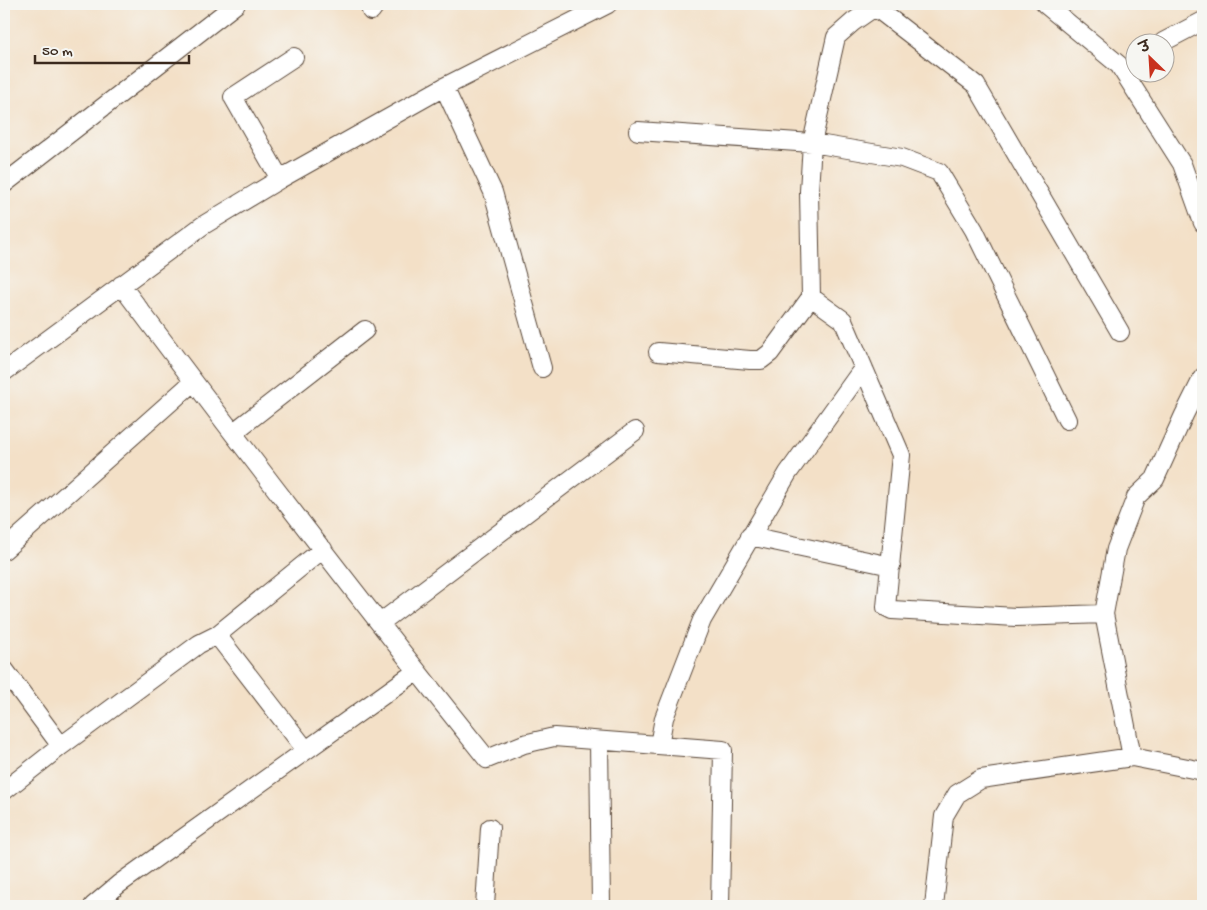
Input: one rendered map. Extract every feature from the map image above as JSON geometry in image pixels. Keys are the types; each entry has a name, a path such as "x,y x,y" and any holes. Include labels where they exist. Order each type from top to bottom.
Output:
{"street":[{"path":"4,184 236,4"},
{"path":"4,372 202,226 280,179 444,87 608,4"},
{"path":"1046,4 1124,59"},
{"path":"658,352 761,360 770,353 811,296 809,191 812,143 836,37 877,5 976,85 1120,332"},
{"path":"1174,36 1203,21"},
{"path":"280,179 232,97 294,57"},
{"path":"1138,82 1182,164 1203,223"},
{"path":"444,87 493,192 542,368"},
{"path":"638,131 812,143 902,158 940,172 974,230 1067,420"},
{"path":"121,285 193,382 234,432 417,671 487,759 524,744 554,737 723,750 720,906"},
{"path":"811,296 843,320 901,456 886,607 892,610 1016,617 1104,614"},
{"path":"234,432 365,330"},
{"path":"659,745 664,718 702,620 788,474 864,369"},
{"path":"1132,757 1104,614 1116,549 1136,497 1155,479 1203,378"},
{"path":"4,550 193,382"},
{"path":"380,623 635,431"},
{"path":"750,536 891,566"},
{"path":"4,790 199,644 217,635 324,550"},
{"path":"217,635 306,750"},
{"path":"4,669 61,746"},
{"path":"93,906 119,884 417,671"},
{"path":"599,741 601,906"},
{"path":"934,906 944,816 958,794 981,779 1132,757 1203,771"},
{"path":"485,906 490,828"}]}
